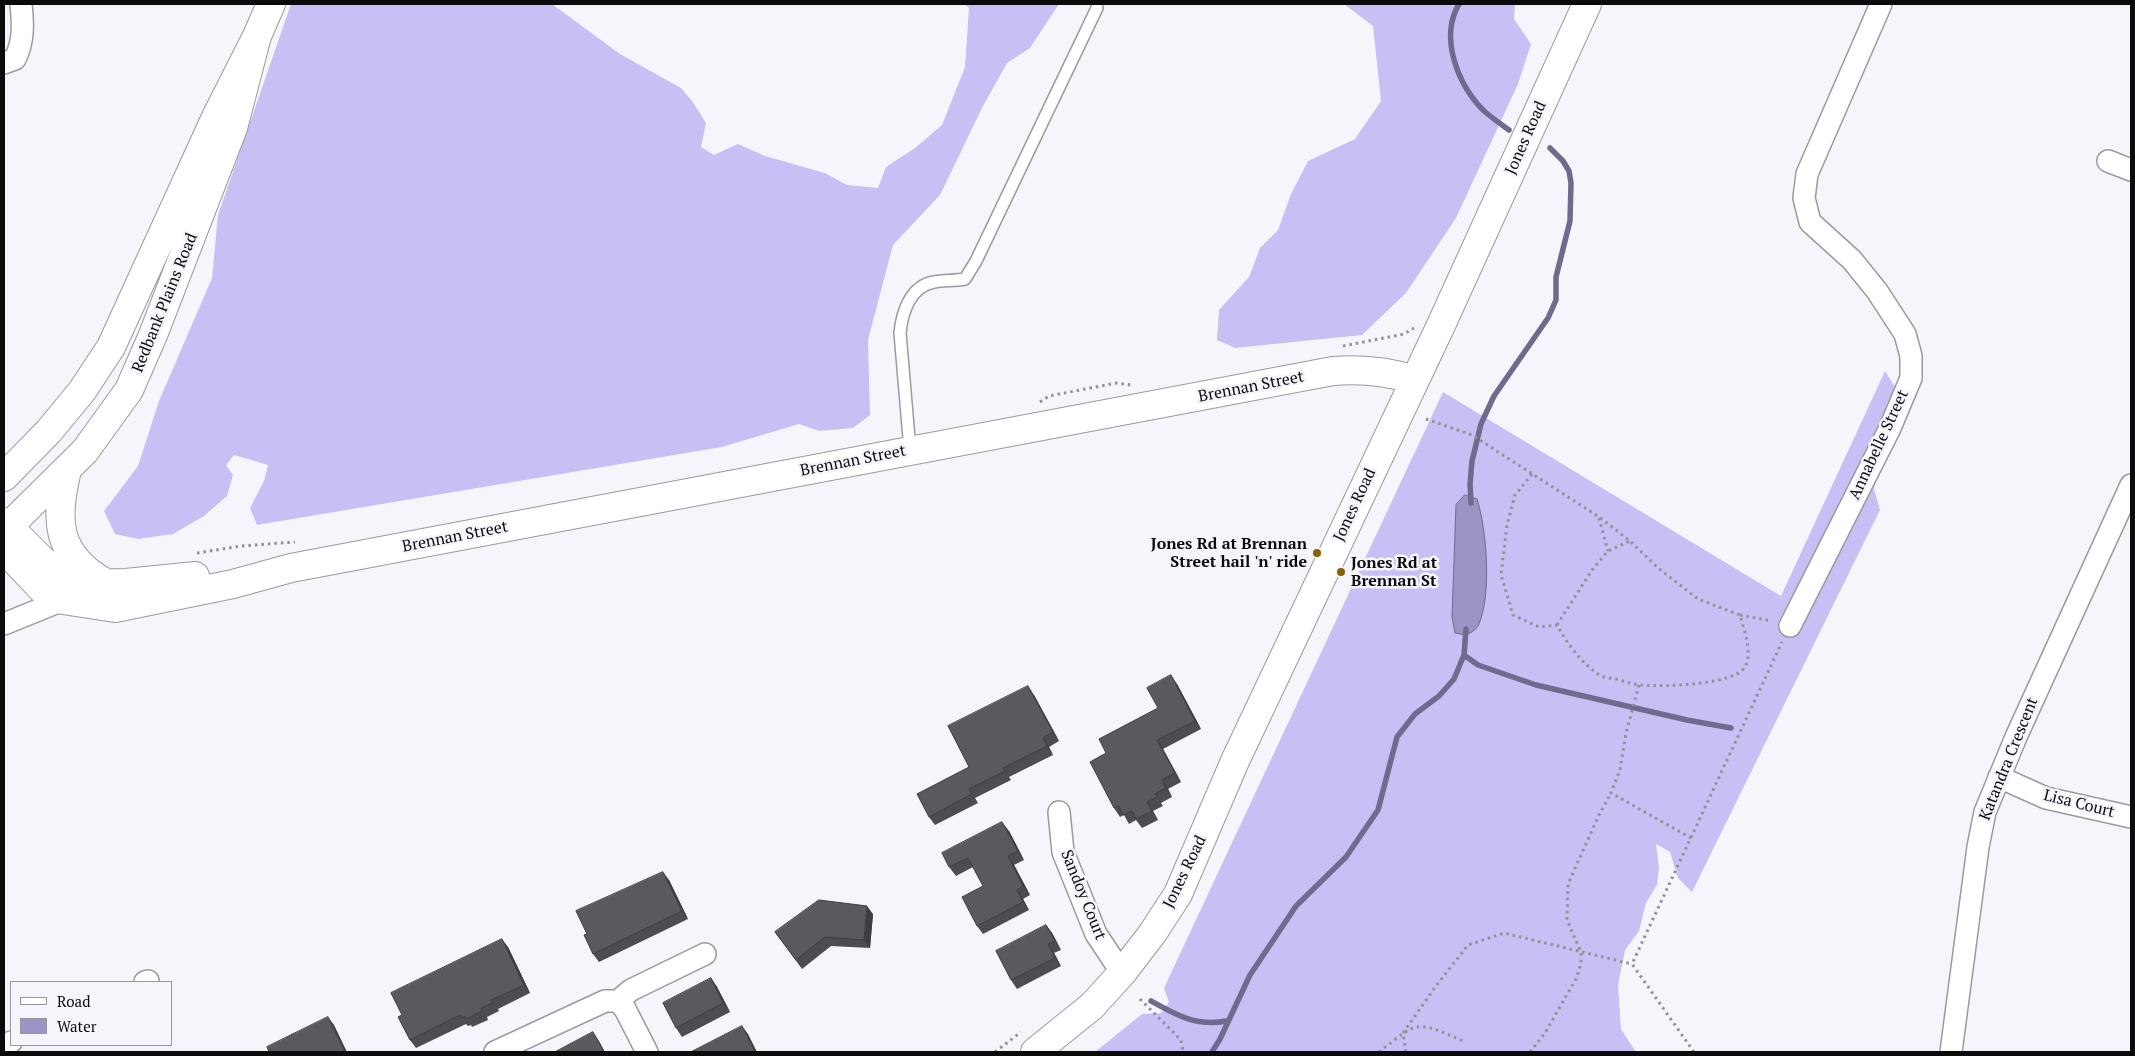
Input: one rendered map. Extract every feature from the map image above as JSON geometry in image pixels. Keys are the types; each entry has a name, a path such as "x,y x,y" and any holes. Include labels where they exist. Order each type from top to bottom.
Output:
{"street":[{"path":"4,63 15,59 21,47 23,28 21,4"},
{"name":"Redbank Plains Road","path":"4,478 49,431 82,391 128,320 216,117 271,4"},
{"name":"Jones Road","path":"1030,1041 1092,1006 1122,973 1152,934 1178,894 1240,752 1442,323 1587,4"},
{"name":"Annabelle Street","path":"1790,626 1890,428 1911,378 1911,356 1905,334 1877,291 1852,260 1810,222 1804,198 1807,174 1881,4"},
{"name":"Redbank Plains Road","path":"5,532 85,451 129,390 151,327 233,128 257,36"},
{"path":"2108,161 2131,170"},
{"name":"Brennan Street","path":"12,620 70,592 106,584 295,555 910,450 1333,371 1360,369 1385,372 1414,380"},
{"path":"67,470 59,514 62,537 78,563 106,584"},
{"name":"Katandra Crescent","path":"1951,1052 1978,847 1985,812 2131,485"},
{"name":"Brennan Street","path":"5,532 29,576 42,589 70,592 115,608 233,584 295,555"},
{"name":"Brennan Street","path":"5,532 43,561 70,592"},
{"path":"12,620 30,598 29,576"},
{"name":"Lisa Court","path":"1999,777 2046,798 2131,817"},
{"name":"Sandoy Court","path":"1059,812 1063,852 1096,934 1122,973"},
{"path":"495,1052 605,1001 618,1001 631,990 705,954"},
{"path":"618,1001 648,1052"}],"lane":[{"path":"910,450 900,333 902,319 908,303 919,288 933,282 951,282 965,279 976,261 1097,8"}],"path":[{"path":"1341,346 1404,334 1418,324 1424,314 1442,323"},
{"path":"1038,404 1049,396 1116,383 1138,386"},
{"path":"1426,419 1472,435 1533,473 1599,517 1630,541 1658,568 1698,598 1740,615 1790,626 1632,964"},
{"path":"1533,473 1515,495 1507,525 1501,575 1513,615 1539,627 1557,625"},
{"path":"1599,517 1608,551"},
{"path":"1557,625 1592,570 1608,551 1630,541"},
{"path":"195,553 241,546 295,555"},
{"path":"1557,625 1570,647 1599,676 1639,685 1694,685 1740,674 1746,666 1748,656 1747,639 1740,615"},
{"path":"1530,1052 1545,1033 1576,978 1581,964 1581,952 1567,920 1568,884 1620,770 1626,733 1639,685"},
{"path":"1611,793 1692,838"},
{"path":"1406,1052 1403,1033 1468,945 1504,933 1632,964 1694,1052"},
{"path":"1140,999 1181,1040 1183,1052"},
{"path":"1379,1052 1411,1028 1422,1026 1463,1041"},
{"path":"995,1052 1030,1041"}],"shaded area":[{"path":"291,4 552,4 620,54 681,88 706,123 701,147 714,155 738,144 765,156 825,173 847,185 878,188 886,167 915,148 942,125 965,67 969,8 964,4 1059,4 1030,48 1007,63 983,106 940,195 893,245 868,340 870,415 853,428 819,431 799,424 722,447 257,525 250,508 264,481 268,465 234,455 226,465 233,475 227,496 204,516 173,534 138,539 115,534 104,511 138,466 159,401 212,278 218,215"},
{"path":"1344,4 1515,4 1514,19 1531,44 1518,84 1456,218 1406,293 1362,335 1235,348 1217,340 1219,310 1249,277 1260,248 1278,230 1291,194 1308,161 1355,139 1381,101 1373,26"},
{"path":"1885,371 1895,387 1888,408 1874,489 1880,510 1692,892 1678,878 1670,852 1656,844 1659,868 1657,885 1646,903 1639,931 1625,950 1618,985 1621,1029 1636,1052 1095,1052 1142,1014 1161,1013 1169,1002 1164,988 1443,392 1781,596"}],"water":[{"path":"1465,495 1477,499 1483,528 1486,563 1485,598 1482,613 1477,627 1466,635 1455,633 1452,617 1456,505"}],"building":[{"path":"1171,675 1195,721 1157,740 1175,773 1162,780 1166,788 1155,794 1157,797 1147,802 1152,811 1136,819 1132,811 1123,815 1119,806 1114,808 1090,762 1106,753 1099,739 1158,708 1147,688"},
{"path":"1028,686 1053,732 1043,738 1047,746 1003,768 1005,771 969,789 972,794 929,817 917,794 969,767 948,726"},
{"path":"1002,822 1018,851 1008,856 1023,886 1017,890 1023,902 977,926 962,897 983,886 968,858 949,867 942,853"},
{"path":"663,872 682,911 593,954 584,935 587,934 576,911"},
{"path":"819,900 867,906 864,940 825,937 796,960 775,932"},
{"path":"1046,925 1055,941 1048,944 1055,958 1011,980 996,951"},
{"path":"502,939 524,985 491,1000 493,1003 481,1008 482,1011 466,1019 465,1016 462,1018 460,1015 410,1040 398,1017 402,1015 391,993"},
{"path":"711,978 723,1003 676,1028 663,1003"},
{"path":"328,1017 345,1052 269,1052 267,1047"},
{"path":"742,1026 755,1052 691,1052"},
{"path":"593,1032 604,1052 555,1052"}],"waterway":[{"path":"1459,4 1453,17 1451,31 1451,46 1459,75 1466,88 1484,111 1509,130"},
{"path":"1471,503 1472,461 1481,424 1494,396 1548,318 1556,300 1556,277 1570,221 1571,183 1569,171 1563,161 1550,148"},
{"path":"1212,1052 1250,975 1296,906 1346,857 1378,810 1397,737 1415,714 1439,696 1454,679 1464,655 1466,629"},
{"path":"1464,655 1478,665 1536,685 1687,720 1731,728"},
{"path":"1151,1001 1187,1019 1206,1022 1226,1021"}],"place":[{"name":"Jones Rd at Brennan Street hail 'n' ride","path":"1317,553"},
{"name":"Jones Rd at Brennan St","path":"1341,572"}]}
